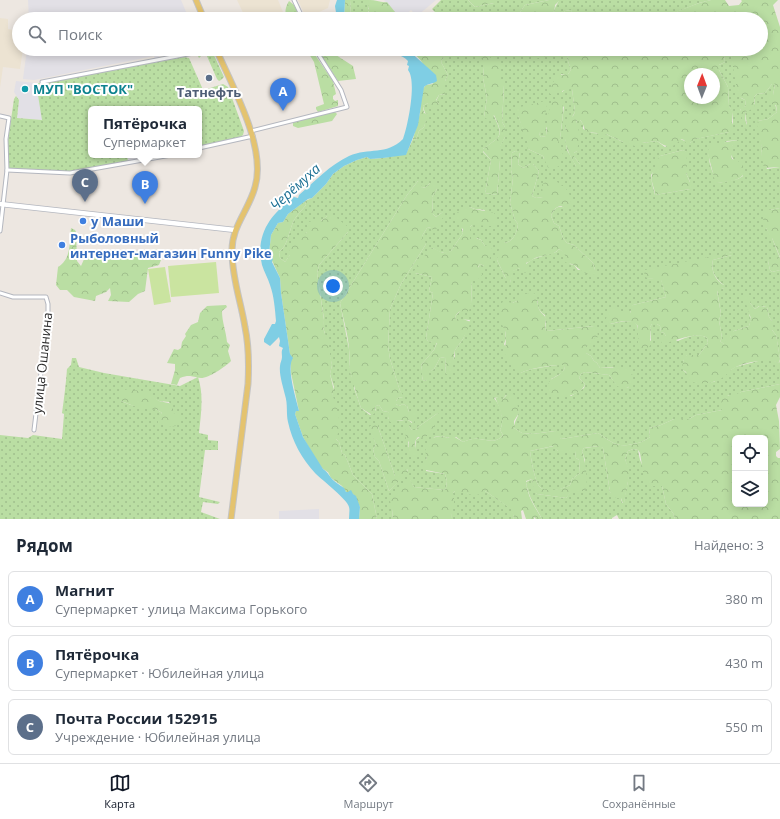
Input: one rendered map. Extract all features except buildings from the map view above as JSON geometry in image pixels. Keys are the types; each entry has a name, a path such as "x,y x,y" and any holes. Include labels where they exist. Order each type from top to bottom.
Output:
{"main road":[{"path":"196,0 201,12"},
{"path":"218,56 252,134 258,159 257,179 250,200 235,230 232,249 233,266 247,334 248,384 231,519"}],"street":[{"path":"294,0 300,12"},
{"path":"42,82 178,56"},
{"path":"202,147 347,107 341,90 319,56"},
{"path":"0,116 9,118 6,140 7,170 1,204 0,231"},
{"path":"7,170 70,173 154,158"},
{"path":"1,204 235,230"},
{"name":"улица Ошанина","path":"0,293 13,297 46,297 48,304 48,315 34,430"}],"shaded area":[{"path":"28,0 181,0 186,12 29,12"},
{"path":"237,0 278,0 283,12 243,12"},
{"path":"298,0 330,0 328,8 319,12 303,12"},
{"path":"384,0 436,0 422,12 413,12 411,10 409,12 395,12"},
{"path":"0,18 8,19 8,29 12,30 12,56 22,56 20,69 3,67 0,88"},
{"path":"26,56 154,56 34,80 23,79"},
{"path":"154,56 159,56 159,58 155,59"},
{"path":"16,81 36,83 43,120 17,118 19,100 14,92"},
{"path":"128,158 145,158 128,161"},
{"path":"319,509 319,519 279,519 279,511"}],"green space":[{"path":"345,0 350,0 351,12 344,12"},
{"path":"350,0 370,0 368,12 351,12"},
{"path":"370,0 387,2 395,12 369,12 367,10 369,9 368,2"},
{"path":"441,0 468,0 475,7 494,3 494,0 549,0 525,5 520,12 435,12 432,9"},
{"path":"468,0 494,0 494,3 475,7"},
{"path":"549,0 560,0 555,5 554,12 520,12 525,5"},
{"path":"559,0 711,0 676,12 572,12 571,10 554,12"},
{"path":"711,0 725,0 729,6 739,5 742,1 741,0 778,0 773,5 780,27 780,167 764,168 757,125 758,121 768,119 777,112 776,105 771,104 769,100 769,97 773,95 775,84 772,84 765,93 757,94 754,97 755,108 745,112 746,129 744,128 740,108 746,106 745,100 738,96 731,56 768,56 768,12 676,12"},
{"path":"289,1 294,5 298,12 286,12"},
{"path":"571,10 572,12 564,12 565,11"},
{"path":"207,56 214,56 224,77 219,81"},
{"path":"310,56 316,56 333,81 336,94 333,96 333,99 335,101 338,100 338,106 318,112 316,107 324,104 314,62"},
{"path":"321,56 338,56 353,66 356,79 338,81"},
{"path":"417,56 444,56 441,62 448,75 445,81 445,94 439,95 436,100 439,104 438,108 432,109 431,104 428,103 423,106 424,113 428,114 424,127 419,131 416,140 413,139 420,113 422,90 426,85 433,84"},
{"path":"444,56 568,56 567,58 571,70 568,74 561,74 562,92 566,89 572,89 575,112 565,129 565,137 567,150 576,166 580,164 574,157 574,153 577,151 577,120 580,120 583,124 583,129 592,133 606,134 623,142 642,143 657,141 665,147 680,139 690,143 695,139 729,132 733,122 732,112 729,106 728,87 719,68 719,65 725,62 724,56 731,56 741,98 745,100 746,106 740,109 747,125 745,112 755,104 754,97 757,94 765,93 772,84 775,84 773,95 777,112 768,119 758,121 762,149 761,153 767,169 780,167 780,208 770,210 766,228 772,238 780,258 768,261 772,272 780,270 780,359 776,335 772,330 772,321 769,317 767,307 759,306 755,309 750,303 749,295 749,314 751,320 749,326 734,331 725,345 720,341 722,338 719,320 721,314 717,290 724,288 724,285 714,274 712,264 713,260 732,255 732,252 647,278 661,279 666,297 633,305 630,313 621,313 610,324 627,321 635,323 638,330 651,341 650,327 652,324 657,324 660,326 661,332 678,341 697,335 707,338 708,343 699,355 687,355 683,361 683,370 697,383 714,382 735,367 762,360 772,360 779,363 780,361 780,384 741,392 737,395 728,395 722,410 696,415 689,419 674,419 661,425 649,428 650,437 644,441 627,445 618,445 598,433 561,439 555,431 533,434 522,433 514,428 518,410 506,395 503,399 496,397 494,398 500,409 502,422 500,430 503,435 498,440 489,441 475,439 463,442 456,437 434,437 427,454 426,471 445,474 447,481 446,488 444,490 414,487 410,480 392,509 393,519 377,519 372,494 353,475 345,455 342,453 339,442 336,439 332,395 334,387 330,374 332,365 323,326 324,319 317,273 319,265 348,232 327,216 321,221 307,226 307,232 285,262 280,258 279,252 286,242 294,220 306,205 305,201 312,198 326,184 333,174 344,166 367,157 370,159 383,158 406,154 413,139 416,140 419,131 424,127 427,114 425,113 423,106 428,103 439,104 436,101 439,95 445,94 445,81 448,75 441,62","holes":["484,67 504,86 502,122 505,127 505,137 500,146 497,195 485,193 491,160 483,152 483,149 497,138 500,131 493,114 484,117 487,98 483,78","564,106 561,138 558,141 558,146 544,159 543,156 528,149 528,142 518,115 541,129 539,134 541,137 546,136 546,128","738,140 730,148 731,155 743,176 738,179 718,183 710,165 709,153 727,141","683,150 686,152 686,173 690,182 690,189 655,195 651,175 657,166 660,156","515,151 520,153 518,164 523,168 533,164 539,171 532,196 536,198 543,197 569,209 558,207 554,210 551,216 554,223 559,226 563,238 567,243 574,245 593,263 595,270 578,270 574,265 570,264 564,252 559,249 556,252 533,259 520,268 512,271 510,283 505,277 497,260 504,243 510,241 516,234 518,224 515,220 510,203 513,178 511,170 512,153","418,181 422,188 426,187 430,183 437,189 432,197 433,214 436,217 443,212 431,227 427,228 422,236 422,241 426,244 401,284 390,309 388,346 390,359 403,397 398,398 396,404 399,406 403,404 407,406 409,412 414,412 412,423 408,420 392,421 388,418 390,414 383,411 379,405 376,406 376,410 370,415 361,408 351,375 349,349 340,303 407,195","470,207 485,210 478,225 472,225 470,227 470,241 473,242 477,238 481,240 485,246 487,246 484,266 480,264 472,280 471,304 455,317 456,319 470,320 463,339 455,350 455,356 446,374 445,357 440,358 434,369 428,372 426,381 422,378 421,365 434,350 437,342 428,341 426,338 433,293 429,291 432,277 415,273 433,248 437,251 446,253 451,251 463,233 460,221","517,301 538,301 539,310 545,315 546,331 594,326 592,340 586,346 586,353 591,356 600,368 613,367 629,387 620,387 609,375 585,372 581,374 579,378 585,384 584,388 571,396 551,379 562,373 565,368 563,364 535,368 521,373 504,344 506,339 505,328 508,303","438,413 429,430 416,440 415,449 408,447 409,426 412,430 416,430","378,427 395,476 398,476 407,469 408,471 389,491 379,461 375,457 373,449 376,445 372,433"]},
{"path":"488,56 500,63 499,79 504,85 502,122 505,127 505,137 500,147 497,195 485,193 491,160 483,149 497,138 500,132 494,115 487,119 484,117 487,98 483,78 484,67 481,57"},
{"path":"533,56 546,56 535,59"},
{"path":"568,56 724,56 725,62 719,65 719,68 684,68 684,104 720,104 720,72 728,87 729,106 732,111 732,130 729,132 696,139 690,143 686,143 681,139 673,146 667,146 657,141 642,143 638,147 606,134 603,138 601,138 597,133 586,131 580,120 577,120 576,123 579,129 579,140 574,157 580,164 579,167 576,166 567,149 565,137 566,124 575,112 572,89 550,94 549,90 558,76 568,74 571,70 567,58"},
{"path":"184,57 189,58 204,92 207,91 207,89 223,84 228,87 244,131 243,135 240,137 202,146 202,106 88,106 88,158 128,158 128,161 70,172 8,169 8,140 14,99 16,96 19,100 17,118 42,120 36,83 43,83"},
{"path":"545,101 547,105 543,127 539,134 541,137 546,136 550,109 553,101 561,101 563,109 561,138 558,142 558,146 561,148 563,155 559,166 549,170 543,156 528,149 526,145 528,142 523,137 523,129 516,113 516,108"},
{"path":"335,112 337,114 332,121 298,128 293,126 293,121"},
{"path":"738,140 739,144 732,146 731,155 732,159 739,161 743,166 743,175 732,181 718,183 715,181 709,158 708,145"},
{"path":"683,150 687,152 686,173 692,187 690,189 655,195 652,177 657,160 660,156"},
{"path":"515,151 520,152 518,164 523,168 533,164 539,171 532,196 536,198 543,197 542,185 550,181 554,181 562,185 568,192 571,198 571,207 566,209 561,206 557,207 551,216 554,223 559,226 563,238 567,243 574,245 593,263 595,270 598,272 596,275 587,274 573,264 565,262 565,254 559,249 554,253 535,258 526,263 530,270 528,273 524,273 520,268 513,271 510,283 508,283 497,260 501,238 504,243 510,241 516,234 518,224 515,220 510,203 513,178 511,170 512,153"},
{"path":"418,181 421,182 422,188 426,187 430,183 436,183 437,189 432,197 433,214 436,217 443,212 445,214 435,231 431,227 427,228 422,236 422,241 425,241 426,244 401,284 390,309 388,346 390,359 400,391 403,395 403,397 398,398 396,404 399,406 403,404 407,406 409,412 416,413 414,423 408,420 390,422 388,412 383,411 379,405 376,406 375,413 372,415 361,408 350,372 347,332 340,303 407,195"},
{"path":"305,201 306,205 294,220 286,242 279,252 280,258 285,262 290,255 289,249 299,235 303,236 307,232 309,222 315,220 321,221 327,216 333,215 348,227 348,232 319,265 317,273 324,320 324,331 327,337 332,365 330,374 334,391 332,395 339,417 339,429 336,439 339,442 342,453 345,455 353,475 372,494 377,519 359,519 360,507 353,494 346,492 342,486 331,478 328,472 317,462 303,437 295,414 296,411 299,411 291,373 280,278 269,254 271,235 278,223 283,222 288,214"},
{"path":"470,207 494,213 496,216 495,224 491,226 472,225 470,227 470,241 473,241 476,238 481,240 485,246 492,245 488,269 485,269 484,266 480,264 478,267 481,270 482,275 481,278 472,281 471,304 469,311 460,312 455,317 456,319 463,319 471,322 463,339 455,350 452,370 446,374 445,357 440,358 434,369 429,372 426,381 422,378 421,365 434,350 437,343 428,341 426,338 433,293 429,291 432,277 415,273 414,271 430,248 443,253 451,251 463,233 463,229 460,227 460,221 455,219 454,216 456,213"},
{"path":"766,208 770,210 780,208 780,257 772,238 769,238 764,224 763,210"},
{"path":"71,228 76,232 77,261 81,266 85,257 91,255 92,257 115,259 119,253 129,251 132,256 156,249 161,260 159,265 148,268 145,291 138,294 129,302 108,301 111,295 110,288 106,292 96,296 95,301 74,297 67,290 60,290 56,285 58,267 68,255"},
{"path":"732,252 732,255 713,260 712,264 714,275 718,281 724,285 724,288 717,291 721,314 719,320 722,338 720,341 724,344 726,339 731,336 731,333 749,326 750,317 744,296 746,294 749,295 752,298 750,303 755,309 761,305 763,307 767,307 769,317 772,321 772,330 776,335 780,359 779,363 768,361 750,362 734,368 719,380 705,383 691,381 682,367 684,357 687,355 699,355 708,343 707,338 703,336 692,336 663,344 661,342 662,337 666,336 661,332 660,326 657,324 652,324 650,327 650,346 647,348 641,348 638,344 638,326 628,321 609,324 606,319 610,311 615,308 618,307 621,313 630,313 633,305 666,297 661,280 647,278 644,275 645,270"},
{"path":"780,257 780,270 772,272 768,261 770,259 778,259"},
{"path":"216,262 219,293 171,297 168,266"},
{"path":"165,267 171,302 154,305 148,269"},
{"path":"536,294 539,309 546,318 546,331 594,326 597,329 598,337 592,340 592,344 586,346 586,353 591,356 600,368 623,367 630,370 633,376 631,384 625,389 616,385 609,375 585,372 581,374 579,378 585,384 579,392 568,396 556,396 547,392 548,386 551,379 559,375 565,368 563,365 535,368 521,373 517,372 506,357 506,335 500,321 502,303 503,301 512,303 517,301 519,295"},
{"path":"226,305 227,307 222,311 222,315 227,342 230,345 228,351 231,361 221,369 204,378 186,376 180,378 177,385 171,384 175,364 167,363 174,349 178,350 181,348 182,342 186,336 185,334 191,325 198,322 200,313 207,306"},
{"path":"72,358 76,358 79,367 104,373 180,386 198,377 201,391 199,433 208,435 208,440 218,441 218,450 205,450 199,497 220,502 218,504 203,502 201,512 220,519 0,519 0,435 28,438 33,435 62,439 64,414 62,413 67,369 71,365","holes":["150,396 159,401 169,402 173,413 159,418 162,413 156,409 131,405 121,401"]},
{"path":"780,384 780,397 776,405 779,421 780,449 776,452 776,456 780,458 780,519 675,519 673,513 666,504 662,486 645,484 640,453 638,450 633,449 628,451 625,459 629,470 629,476 623,504 621,498 616,498 610,492 603,448 596,446 584,448 582,451 587,477 585,491 572,491 566,498 537,494 534,491 532,479 526,481 534,506 542,519 536,519 534,517 534,519 526,519 523,510 521,511 522,519 513,519 514,517 511,509 485,491 474,495 455,491 453,493 454,503 451,519 393,519 390,501 410,479 414,487 444,490 446,488 447,481 445,474 426,470 425,467 427,458 425,451 431,438 441,436 449,438 453,436 463,442 475,439 489,441 498,440 503,435 500,430 502,426 502,417 495,397 503,399 510,394 516,396 519,413 514,421 514,428 522,433 533,434 555,431 558,432 561,439 598,433 618,445 627,445 644,441 650,437 649,428 661,425 674,419 689,419 696,415 722,410 722,399 726,396","holes":["553,446 558,451 575,451 576,458 579,460 580,473 572,479 570,485 559,489 543,489 536,481 530,451"]},
{"path":"128,389 146,392 159,401 173,404 173,413 179,414 179,420 176,426 168,427 158,423 158,418 162,413 156,409 134,406 121,401 118,395 121,391"},
{"path":"438,413 441,415 431,431 427,432 425,439 418,437 416,440 415,449 417,454 414,461 412,460 408,445 409,442 406,439 405,430 407,426 409,426 412,430 416,430"},
{"path":"374,423 378,424 395,476 398,476 399,471 407,469 408,472 389,491 379,461 375,457 373,449 376,445 369,427"},
{"path":"554,446 558,451 575,450 576,458 579,460 580,473 572,479 570,485 559,489 546,490 540,487 536,481 530,451"},
{"path":"600,446 603,448 610,492 621,498 622,503 624,503 628,481 628,472 625,459 628,451 633,449 638,450 640,460 652,486 662,486 666,504 673,513 675,519 619,519 617,515 612,519 542,519 530,496 526,482 532,479 537,494 566,498 586,470 584,467 585,460 582,451 584,448"},
{"path":"483,490 512,509 513,519 451,519 453,493 455,491 462,491 469,494"}],"water":[{"path":"337,0 345,0 344,12 336,12 335,6"},
{"path":"400,56 415,56 436,75 437,81 424,87 418,125 406,155 370,159 367,157 344,166 333,174 326,184 312,198 308,199 288,214 283,222 278,223 271,235 269,254 273,258 272,262 280,278 290,354 293,358 291,363 291,376 299,411 296,411 295,414 303,437 323,469 334,481 344,488 346,492 351,490 356,496 360,507 359,519 349,519 348,504 310,468 292,436 288,422 286,398 280,373 283,348 279,346 279,337 270,346 264,342 264,339 272,324 275,324 276,321 275,307 269,282 262,265 260,254 261,244 263,234 267,226 278,210 294,197 298,198 299,195 329,169 356,153 390,148 403,139 411,103 412,83 408,70 409,66 407,65 408,61"}],"place":[{"name":"Татнефть","path":"209,78"},
{"name":"МУП \"ВОСТОК\"","path":"25,89"},
{"name":"Магнит","path":"283,111"},
{"name":"Почта России 152915","path":"85,202"},
{"name":"Пятёрочка","path":"145,204"},
{"name":"у Маши","path":"83,221"},
{"name":"Рыболовный интернет-магазин Funny Pike","path":"62,245"}],"water label":[{"name":"Черёмуха","path":"295,187"}]}
